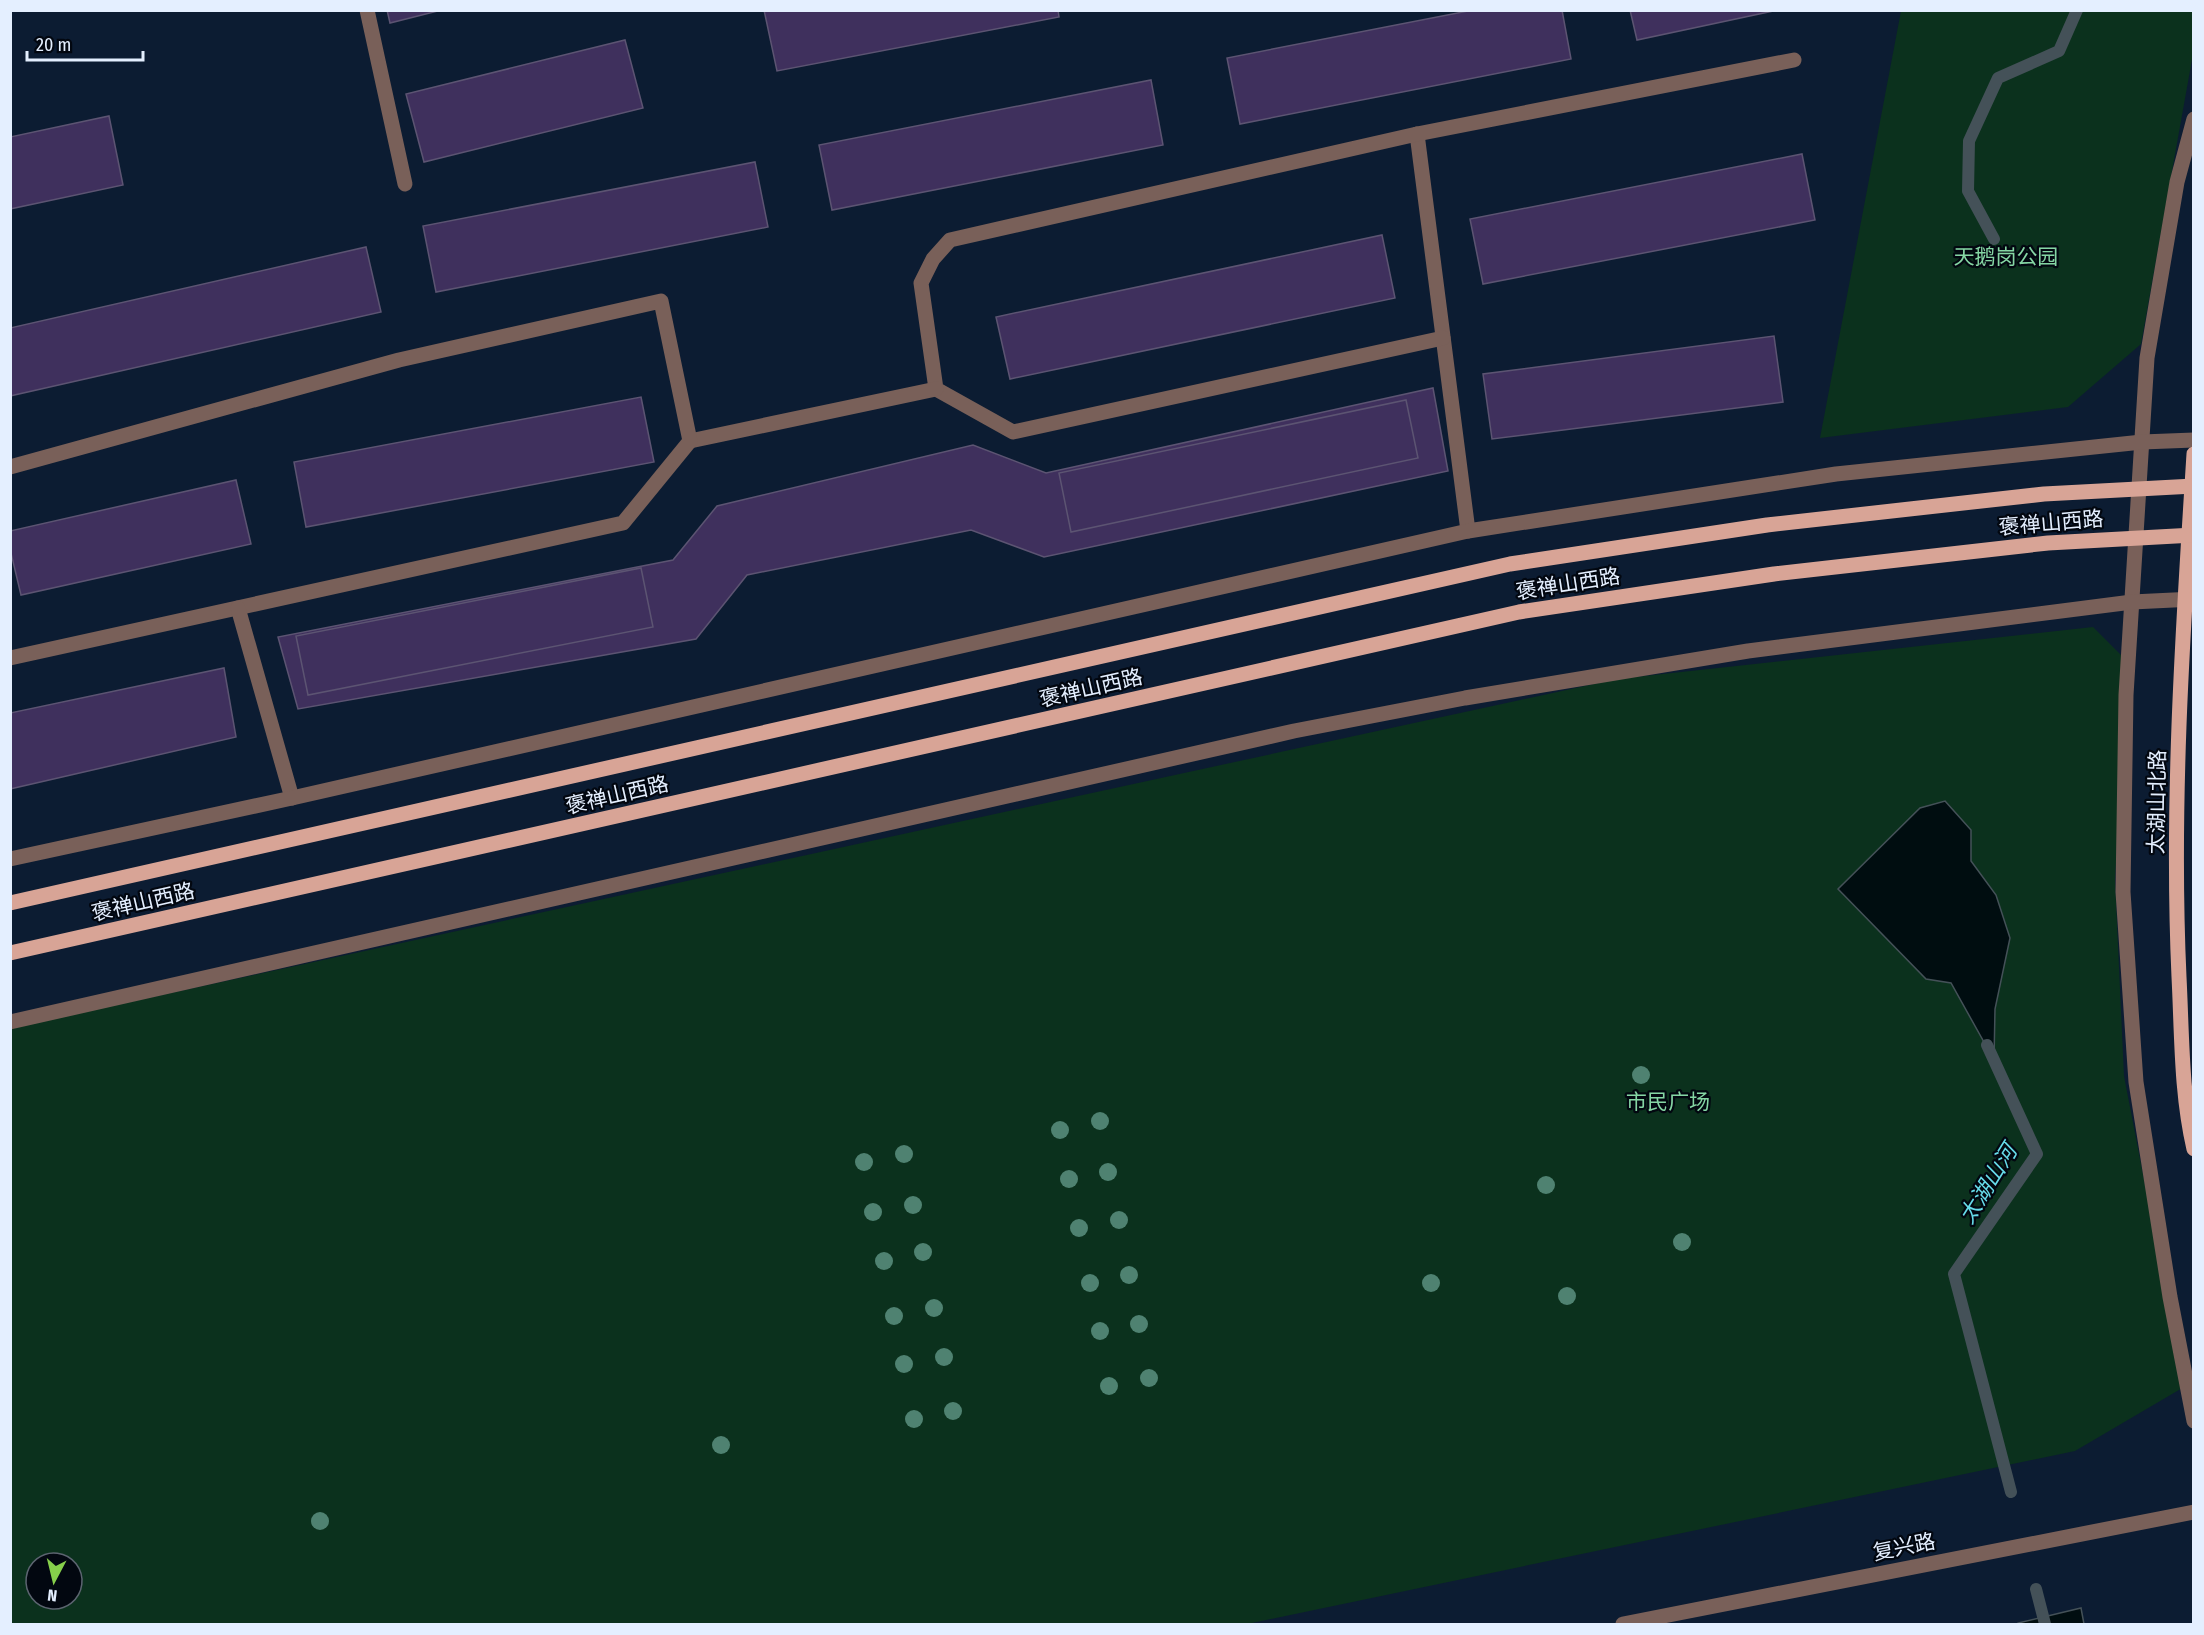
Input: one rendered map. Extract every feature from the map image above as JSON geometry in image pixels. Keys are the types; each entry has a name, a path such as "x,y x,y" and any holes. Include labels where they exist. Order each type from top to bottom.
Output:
{"main road":[{"name":"太湖山北路","path":"2193,454 2189,599 2175,896 2186,1112 2193,1149"},
{"name":"褒禅山西路","path":"10,903 1510,564 1767,525 2044,494 2192,486"},
{"name":"褒禅山西路","path":"10,953 1519,612 1774,574 2048,543 2191,535"}],"street":[{"path":"367,10 405,184"},
{"path":"936,389 921,283 933,259 950,240 1417,135 1794,60"},
{"path":"2193,119 2177,182 2147,358 2126,695 2123,892 2136,1082 2170,1298 2193,1420"},
{"path":"1417,135 1468,531"},
{"path":"10,467 399,360 661,301 690,441"},
{"path":"10,658 623,523 690,441 936,389 1013,432 1443,338"},
{"path":"10,859 292,798 1468,531 1836,474 2142,442 2193,440"},
{"path":"10,1022 1293,731 1465,698 1748,651 2132,602 2189,599"},
{"path":"238,608 292,798"},
{"name":"复兴路","path":"1623,1624 2193,1512"}],"green space":[{"name":"天鹅岗公园","path":"1901,11 2193,11 2193,54 2141,344 2068,407 1820,438"},
{"name":"市民广场","path":"2093,627 2127,661 2115,880 2124,1076 2184,1387 2075,1451 1247,1624 11,1624 10,1028 1617,679"}],"shaded area":[{"path":"1945,801 1971,830 1971,861 1996,895 2010,938 1995,1009 1994,1060 1951,983 1926,979 1838,889 1920,808"},
{"path":"2081,1608 2084,1624 2018,1624 2018,1623"}],"building":[{"path":"387,10 438,10 438,11 390,23"},
{"path":"764,10 1058,10 1059,17 777,71"},
{"path":"1473,10 1562,10 1571,59 1240,124 1227,58"},
{"path":"1630,10 1778,10 1637,40"},
{"path":"625,40 643,108 424,162 406,94"},
{"path":"1151,80 1163,145 832,210 819,145"},
{"path":"109,116 123,185 10,209 10,137"},
{"path":"1802,154 1815,220 1483,284 1470,219"},
{"path":"755,162 768,227 436,292 423,226"},
{"path":"1382,235 1395,298 1010,379 996,317"},
{"path":"366,247 381,312 10,396 10,328"},
{"path":"1774,336 1783,402 1492,439 1483,374"},
{"path":"1433,388 1448,471 1044,557 971,530 747,575 696,639 298,709 278,637 673,560 717,506 973,445 1046,473"},
{"path":"641,397 654,462 306,527 294,462"},
{"path":"1406,400 1418,458 1071,532 1059,473"},
{"path":"236,480 251,544 21,595 10,549 10,531"},
{"path":"641,568 653,627 308,695 296,636"},
{"path":"224,668 236,737 10,789 10,713"}],"waterway":[{"name":"太湖山河","path":"1994,239 1968,191 1969,141 1998,78 2059,51 2077,10"},
{"name":"太湖山河","path":"1987,1045 2037,1154 1954,1274 2011,1492"},
{"name":"太湖山河","path":"2036,1589 2045,1624"}]}
